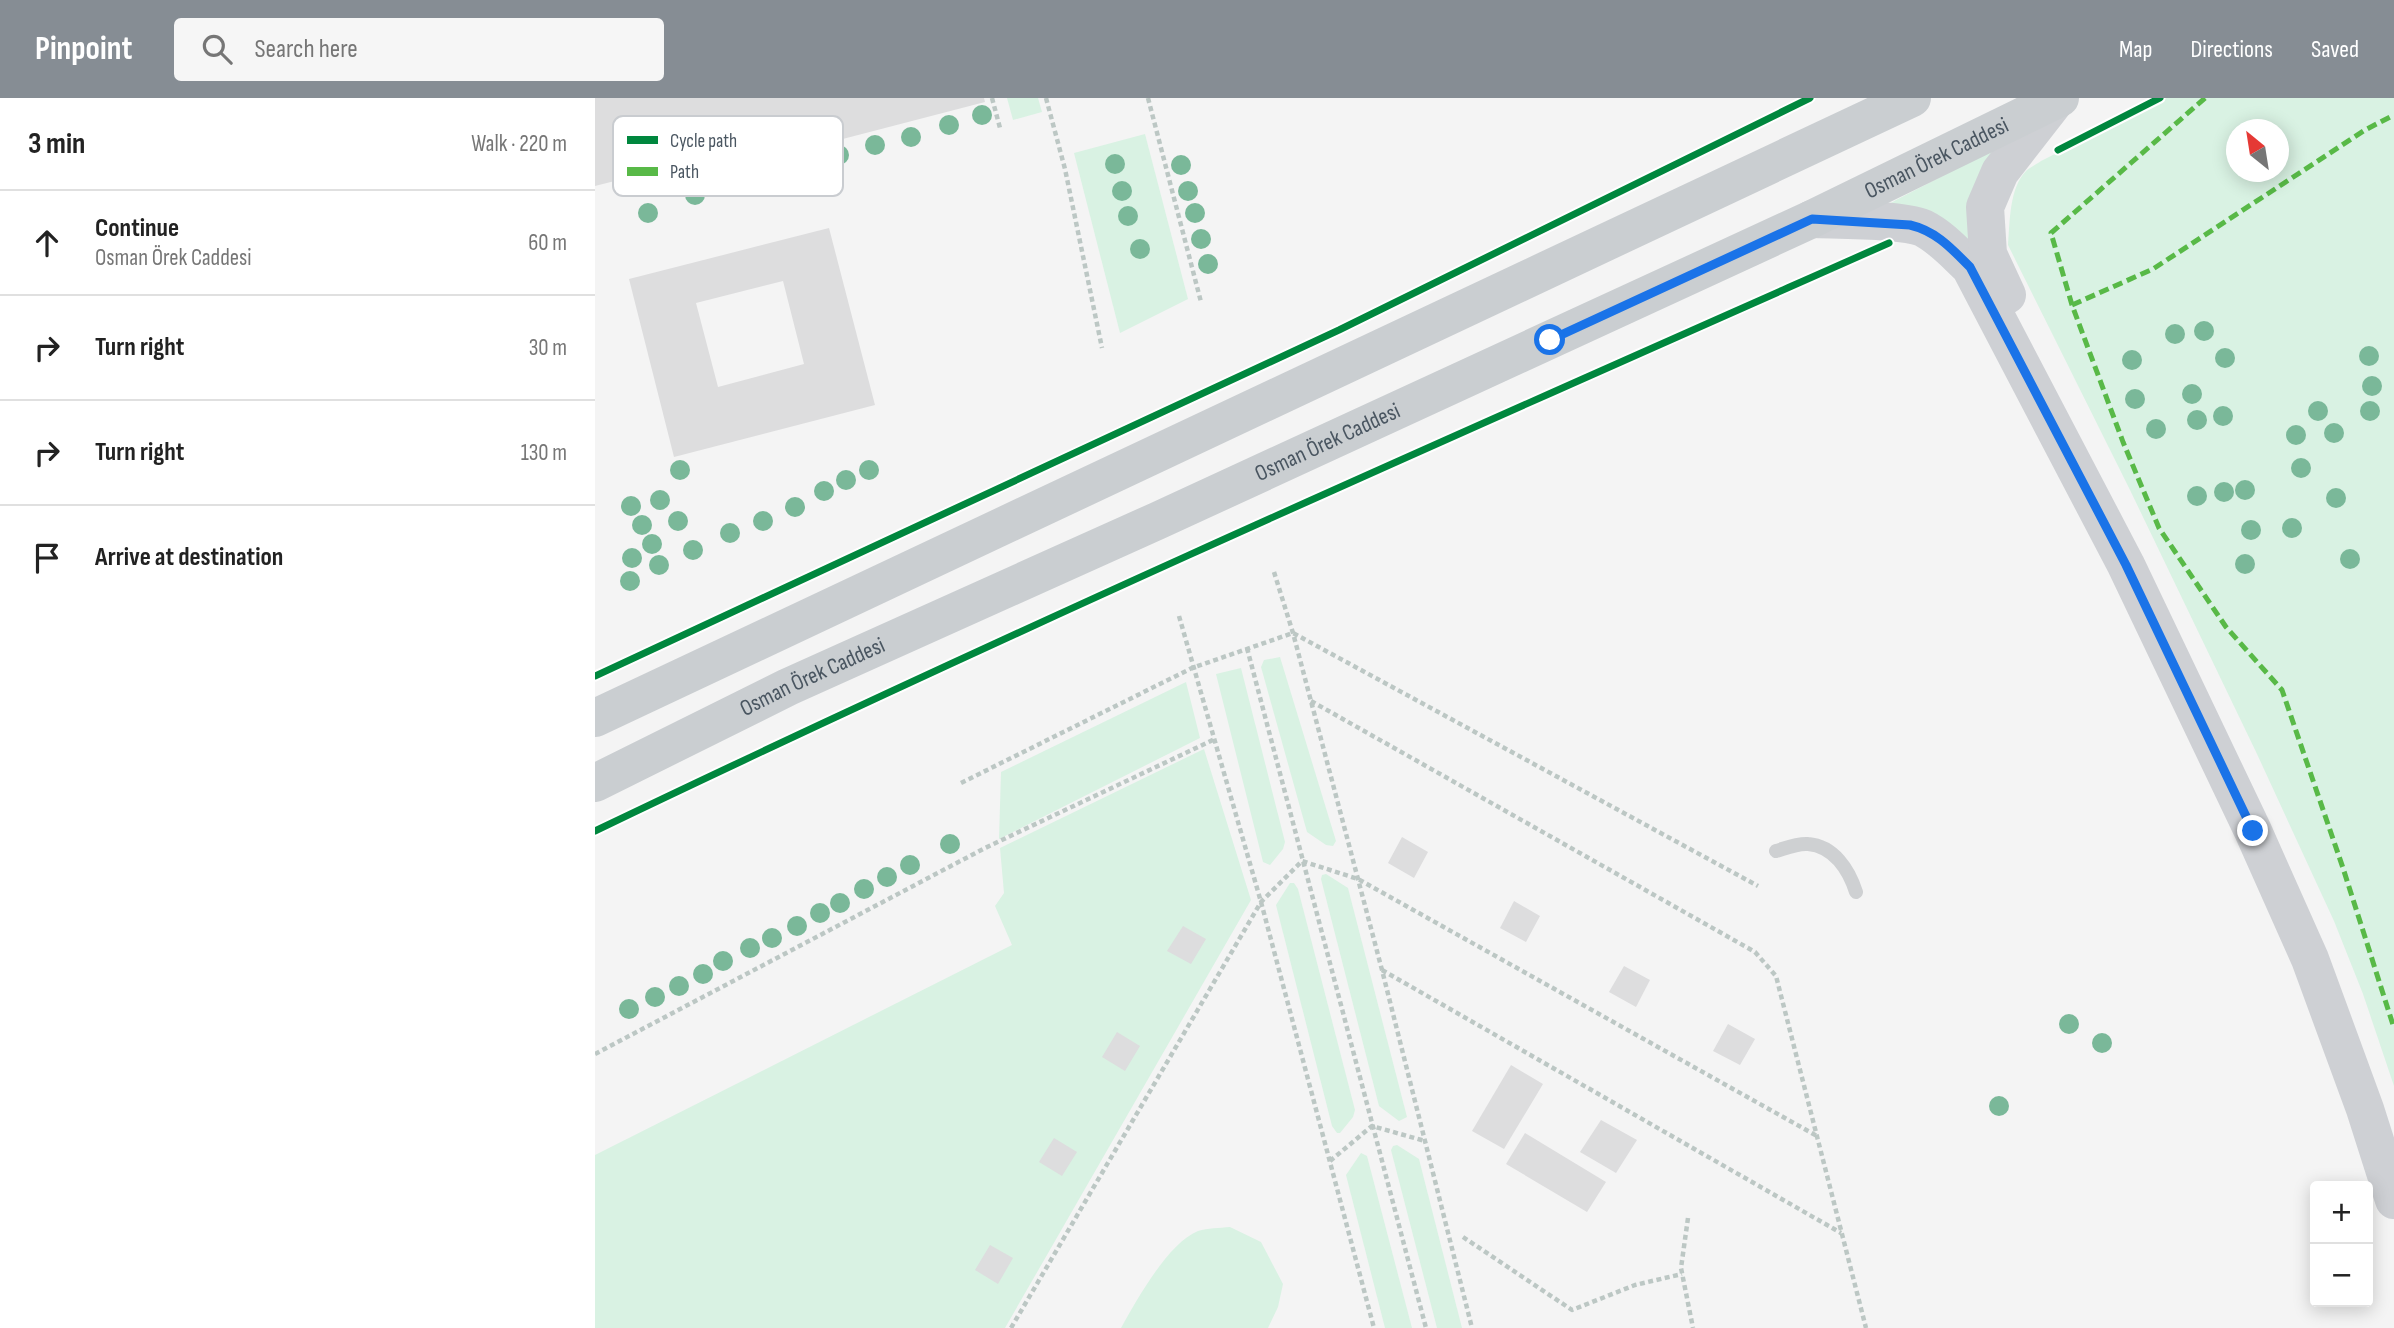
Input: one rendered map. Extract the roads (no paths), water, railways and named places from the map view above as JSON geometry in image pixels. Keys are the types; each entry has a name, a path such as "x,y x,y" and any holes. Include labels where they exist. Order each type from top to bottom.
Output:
{"main road":[{"path":"595,719 1912,98"},
{"name":"Osman Örek Caddesi","path":"595,783 788,687 1157,521 1812,219 2058,99"}],"street":[{"path":"2058,99 2000,173 1989,196 1985,206 1988,254 2126,565"},
{"path":"1812,219 1886,223 1921,228 1943,240 1970,267 2126,565 2190,695 2310,960 2365,1110 2394,1200"}],"lane":[{"path":"1776,850 1808,844 1821,847 1834,854 1844,865 1856,892"}]}
